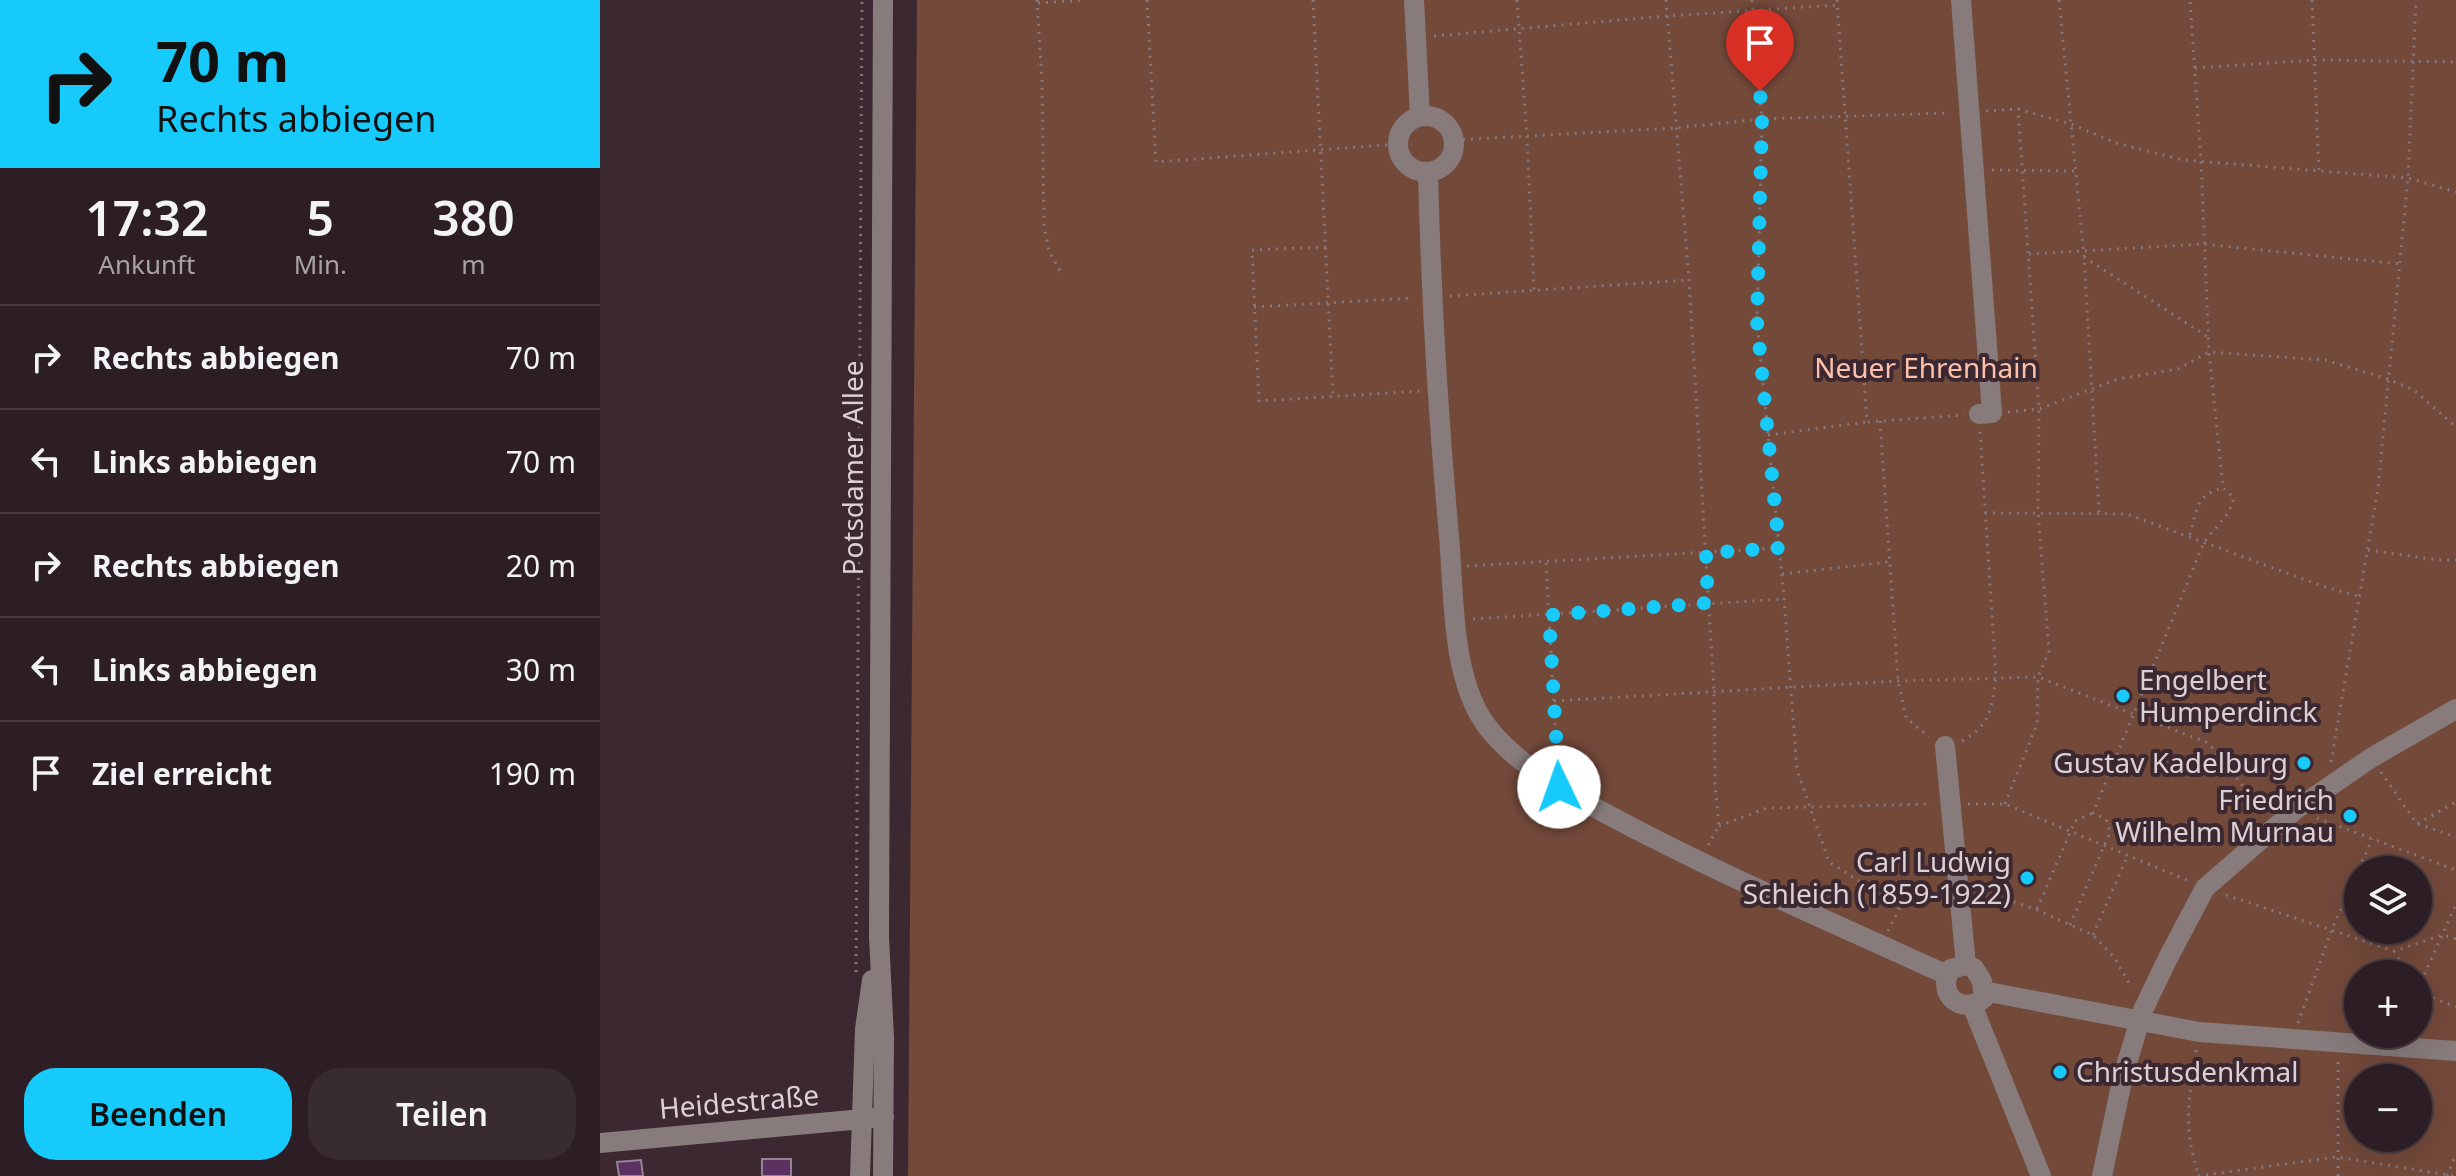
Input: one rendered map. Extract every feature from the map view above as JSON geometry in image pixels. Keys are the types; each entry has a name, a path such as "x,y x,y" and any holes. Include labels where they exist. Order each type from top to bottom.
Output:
{"street":[{"name":"Potsdamer Allee","path":"883,0 879,937 884,1038 883,1176"},
{"path":"1414,0 1420,116"},
{"path":"1961,0 1974,171 1986,414"},
{"path":"1420,116 1438,118 1446,124 1455,140 1452,158 1438,171 1428,173 1410,168 1403,162 1398,144 1404,127 1420,116"},
{"path":"1428,173 1436,390 1456,620 1462,667 1485,724 1512,752 1559,787 1698,862 1881,945 1956,970 1974,968 1982,981 1978,998 2041,1176"},
{"path":"2102,1176 2123,1076 2141,1016 2205,888 2274,825 2295,810 2371,758 2456,709"},
{"path":"1945,746 1959,895 1956,970 1946,989 1948,995 1959,1004 1978,998 2141,1016 2199,1032 2456,1051"},
{"name":"Potsdamer Allee","path":"860,1176 865,1029 879,937"},
{"name":"Heidestraße","path":"600,1143 884,1117"}],"path":[{"path":"856,973 862,0"},
{"path":"1063,276 1049,251 1044,225 1038,1 1084,0"},
{"path":"1147,0 1156,162 1398,144"},
{"path":"1313,0 1333,397"},
{"path":"1517,0 1534,291"},
{"path":"1666,0 1689,280 1714,691 1715,784 1719,826 1698,862"},
{"path":"1752,0 1762,119 1757,321 1782,574 1797,770 1829,862 1900,907"},
{"path":"2059,0 2084,257 2099,512"},
{"path":"2037,910 2075,821 2093,813 2204,542 2229,512 2234,498 2223,488 2209,352 2190,0"},
{"path":"2312,0 2319,172"},
{"path":"2326,788 2378,488 2408,178 2416,0"},
{"path":"1416,37 1837,2 1867,422"},
{"path":"2195,68 2315,60 2456,62"},
{"path":"2005,804 2037,724 2038,677 2049,651 2038,512 2039,409 2018,109"},
{"path":"1974,171 2022,168 2076,171"},
{"path":"2028,254 2203,244 2400,264"},
{"path":"1326,247 1252,250 1259,401 1436,390"},
{"path":"2084,257 2208,337"},
{"path":"1254,307 1689,280"},
{"path":"1768,435 1867,422 2039,409 2118,379 2178,369 2209,352 2325,360 2388,379 2414,390 2456,427"},
{"path":"1880,421 1898,681 1906,718 1945,746 1964,740 1979,730 1990,717 1996,677 1985,513 1986,414"},
{"path":"2190,536 2199,501 2207,492 2223,488"},
{"path":"1985,513 2127,514 2360,597"},
{"path":"1452,567 1779,548"},
{"path":"2368,550 2456,560"},
{"path":"1782,574 1888,562"},
{"path":"1546,563 1559,787"},
{"path":"1456,620 1784,599"},
{"path":"1554,701 1898,681 2038,677 2208,743 2274,825"},
{"path":"2371,758 2417,824 2456,837"},
{"path":"2417,824 2456,802"},
{"path":"1719,826 1767,808 2005,804 2205,888 2394,951 2443,935 2456,939"},
{"path":"2295,810 2456,870"},
{"path":"2070,925 2110,832 2106,819 2093,813"},
{"path":"2364,856 2372,839"},
{"path":"2093,935 2128,855"},
{"path":"1881,945 1900,907 1927,894 1992,894 2093,935 2114,957 2141,1016"},
{"path":"2293,1037 2344,902"},
{"path":"2432,960 2456,904"},
{"path":"2394,951 2399,960"},
{"path":"2432,996 2456,1007"},
{"path":"2199,1032 2187,1110 2190,1149 2198,1176 2336,1157 2455,1176"},
{"path":"2338,1041 2338,1176"},
{"path":"2447,1176 2456,1154"}],"green space":[{"name":"Neuer Ehrenhain","path":"917,0 2456,0 2456,1176 908,1176"}],"building":[{"path":"762,1159 791,1159 791,1176 762,1176"},
{"path":"641,1160 643,1176 619,1176 617,1162"}],"place":[{"name":"Engelbert Humperdinck","path":"2123,696"},
{"name":"Gustav Kadelburg","path":"2304,763"},
{"name":"Friedrich Wilhelm Murnau","path":"2350,816"},
{"name":"Carl Ludwig Schleich (1859-1922)","path":"2027,878"},
{"name":"Christusdenkmal","path":"2060,1072"}],"route":[{"path":"1559,787 1549,615 1708,603 1706,553 1779,548 1757,321 1760,91"}]}
